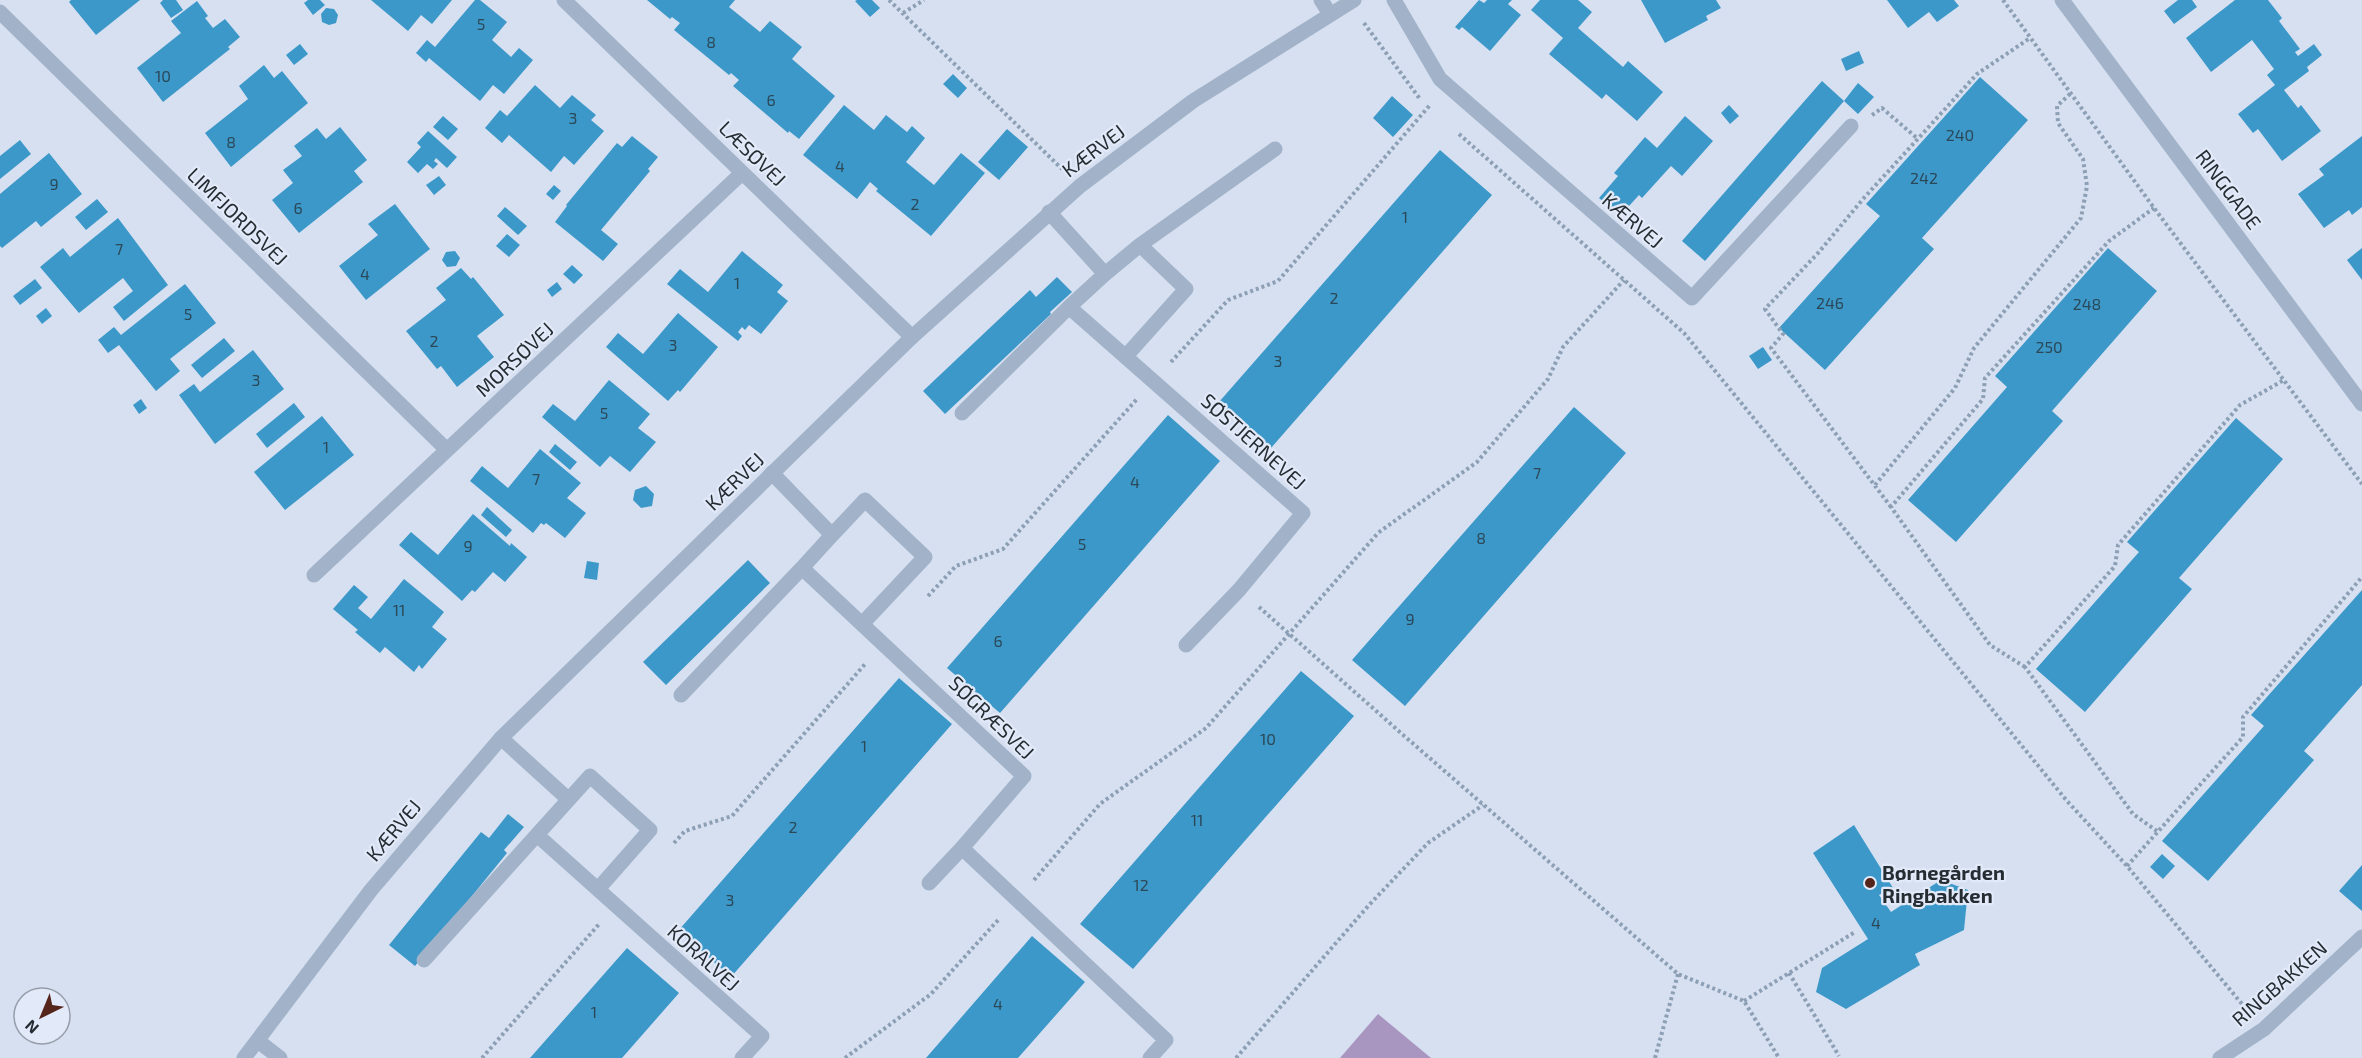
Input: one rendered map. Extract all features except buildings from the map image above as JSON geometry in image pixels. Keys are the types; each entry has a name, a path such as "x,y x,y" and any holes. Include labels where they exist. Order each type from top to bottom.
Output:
{"street":[{"name":"LÆSØVEJ","path":"564,0 912,337"},
{"path":"1321,0 1330,14"},
{"name":"KÆRVEJ","path":"1394,0 1440,80 1692,298 1851,126"},
{"name":"RINGGADE","path":"2062,0 2362,404"},
{"name":"KÆRVEJ","path":"244,1058 370,890 501,738 912,337 1080,186 1193,101 1352,1"},
{"name":"LIMFJORDSVEJ","path":"0,12 447,450"},
{"path":"962,412 1069,307 1140,244 1275,149"},
{"name":"MORSØVEJ","path":"314,575 742,173"},
{"path":"1049,212 1105,274"},
{"path":"1126,356 1186,290 1140,244"},
{"name":"SØSTJERNEVEJ","path":"1069,307 1303,513 1239,590 1186,645"},
{"path":"772,473 832,535"},
{"path":"681,695 865,500 925,557 863,623"},
{"name":"SØGRÆSVEJ","path":"802,568 1024,776 929,884"},
{"path":"501,738 568,799"},
{"path":"424,960 590,776 650,830 597,889"},
{"name":"KORALVEJ","path":"537,835 762,1036 742,1058"},
{"path":"962,848 1166,1040 1150,1058"},
{"name":"RINGBAKKEN","path":"2220,1058 2264,1029 2362,937"},
{"path":"258,1041 280,1058"}],"path":[{"path":"889,0 1080,186"},
{"path":"903,13 924,0"},
{"path":"2003,0 2154,208 2362,484"},
{"path":"1352,1 1415,94 1429,106"},
{"path":"2030,39 1977,74 1819,252 1765,309 1783,334 1771,348 1875,485 1990,645 2025,667 2133,814 2157,831"},
{"path":"924,600 956,566 1003,549 1228,300 1278,281 1447,86"},
{"path":"1875,485 1955,388 1974,348 2081,218 2087,186 2083,159 2058,123 2057,106 2071,93"},
{"path":"1882,108 1917,139"},
{"path":"1455,130 1622,281 1684,333 2067,801 2127,866 2227,986"},
{"path":"1891,507 1983,399 1986,378 2109,242 2154,208"},
{"path":"845,1058 931,993 1017,900 1100,804 1206,728 1378,533 1477,462 1548,379 1563,347 1644,257"},
{"path":"2025,667 2115,567 2118,546 2240,405 2284,380"},
{"path":"2127,866 2243,736 2243,717 2362,577"},
{"path":"1239,590 1678,974 1744,1001 1779,1058"},
{"path":"670,848 685,831 732,816 883,643"},
{"path":"1236,1058 1369,905 1428,843 1483,805"},
{"path":"482,1058 616,906"},
{"path":"1744,1001 1855,932"},
{"path":"1789,973 1838,1057"},
{"path":"1655,1058 1678,974"}],"shaded area":[{"path":"1378,1014 1431,1058 1340,1058"}],"place":[{"name":"Børnegården Ringbakken","path":"1870,883"}]}
